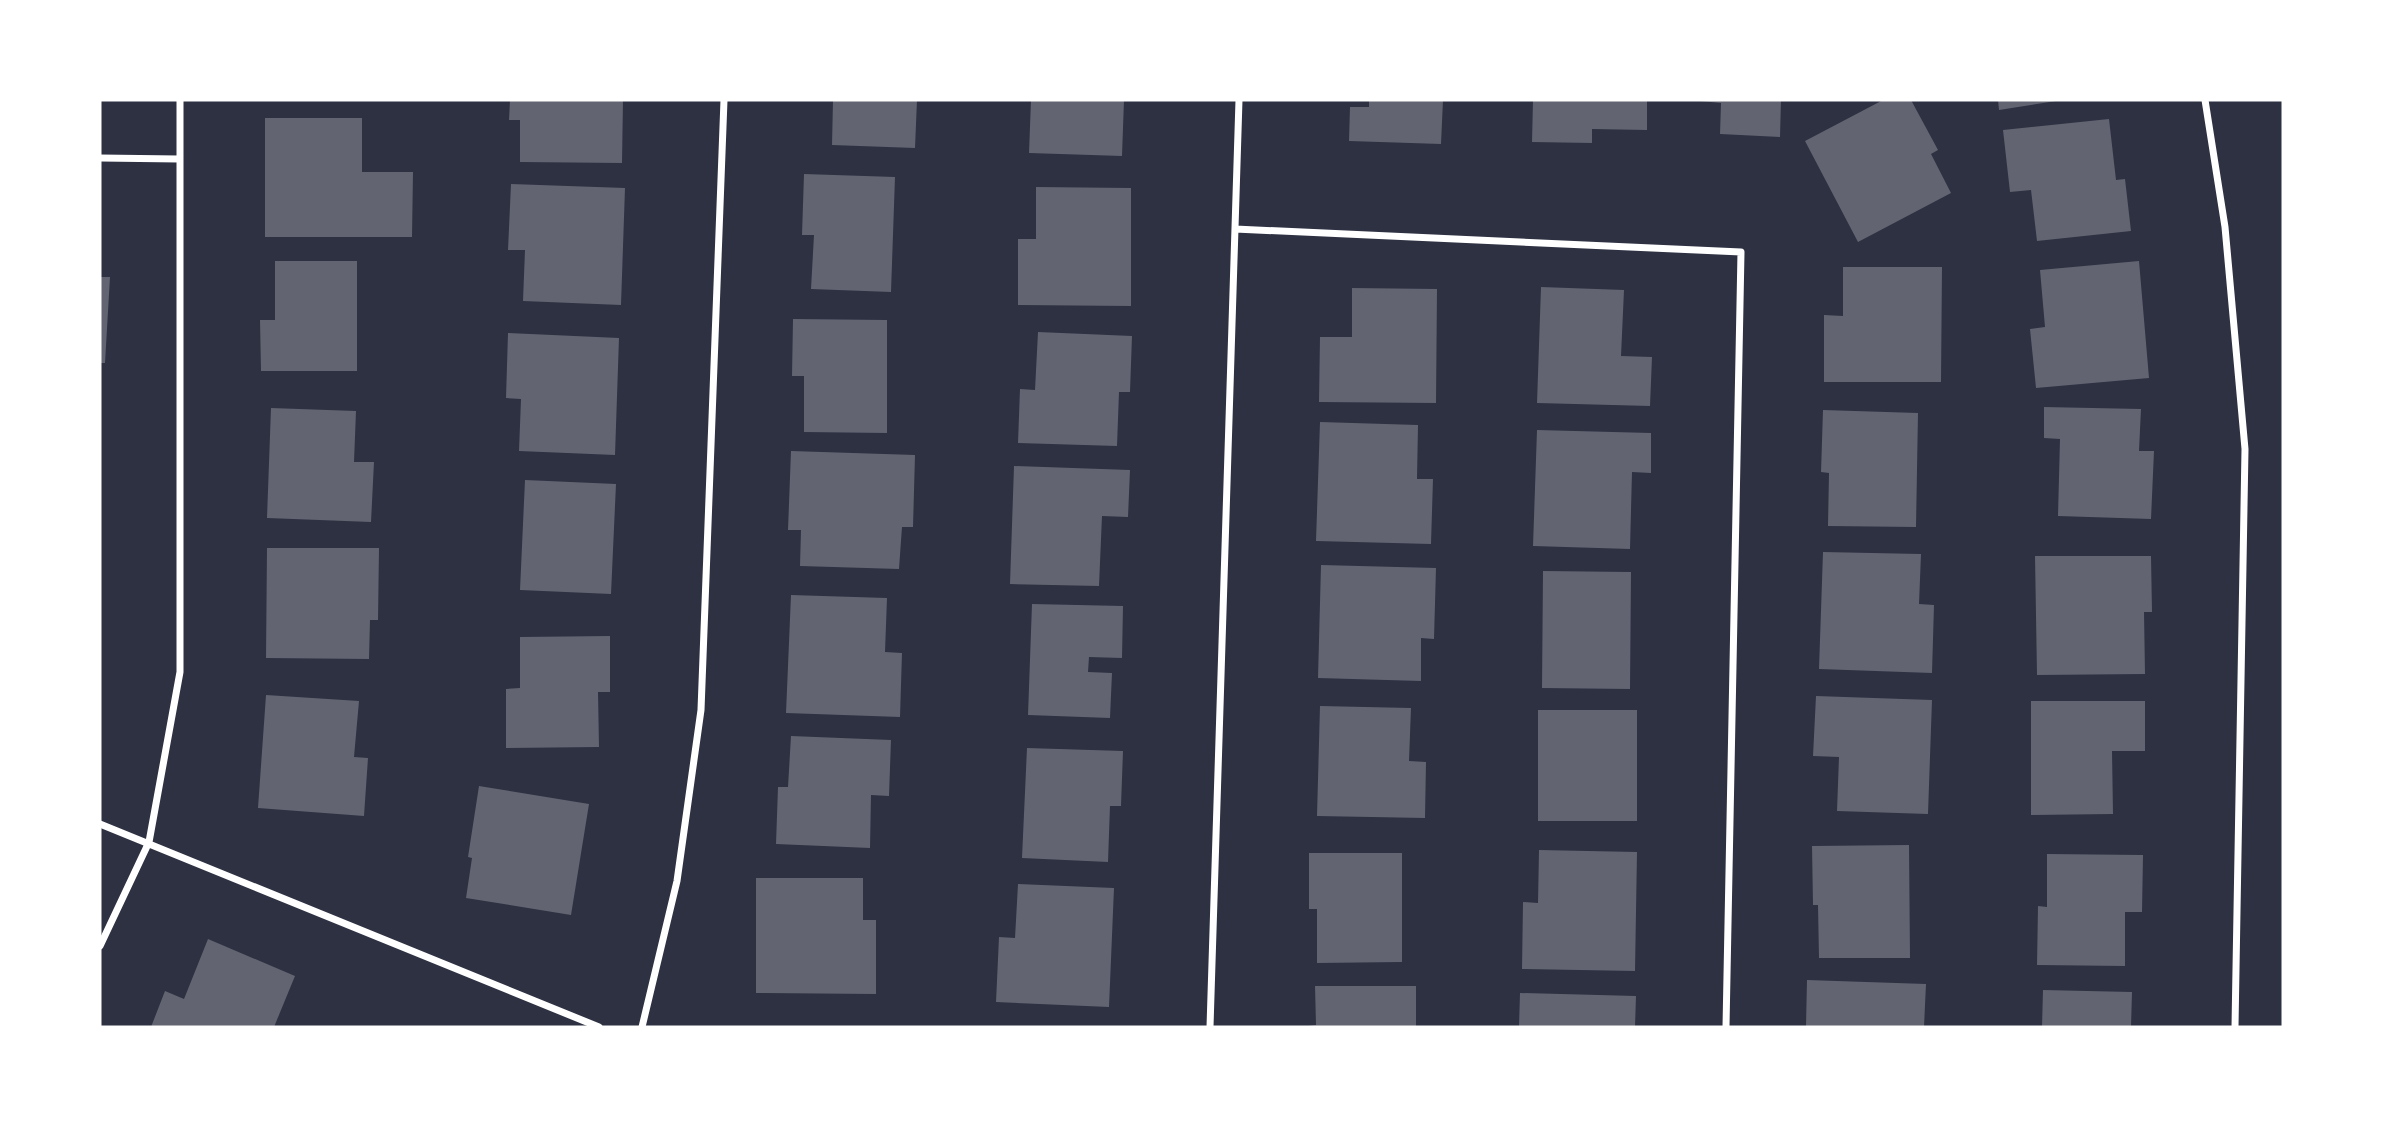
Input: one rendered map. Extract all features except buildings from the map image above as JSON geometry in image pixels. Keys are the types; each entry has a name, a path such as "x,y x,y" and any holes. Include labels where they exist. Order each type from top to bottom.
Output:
{"street":[{"path":"100,946 149,842 180,672 180,100"},
{"path":"642,1027 677,881 701,710 724,100"},
{"path":"1210,1027 1239,100"},
{"path":"2205,100 2225,227 2245,449 2235,1027"},
{"path":"100,159 180,159"},
{"path":"1235,229 1741,252 1726,1027"},
{"path":"100,824 599,1027"}]}
